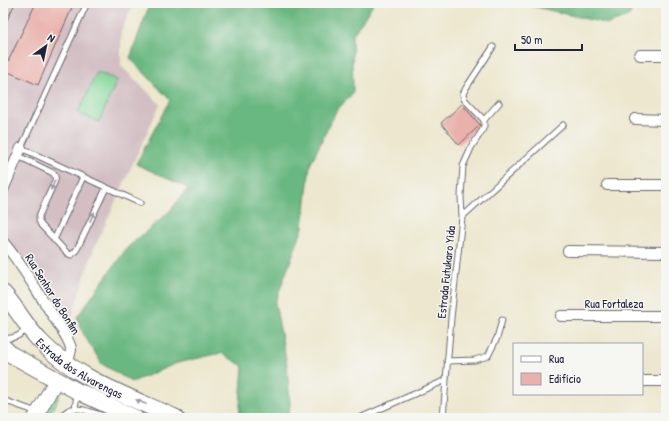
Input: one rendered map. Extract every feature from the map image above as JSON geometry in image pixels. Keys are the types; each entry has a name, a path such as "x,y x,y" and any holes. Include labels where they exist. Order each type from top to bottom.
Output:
{"main road":[{"name":"Estrada dos Alvarengas","path":"3,293 40,341 66,363 106,386 176,418"},
{"name":"Estrada dos Alvarengas","path":"3,350 56,380 129,417"}],"street":[{"path":"640,55 666,55"},
{"path":"635,119 666,120"},
{"path":"3,190 19,152"},
{"path":"607,185 666,185"},
{"name":"Rua Senhor do Bonfim","path":"3,242 28,277 71,347 71,352 66,363"},
{"path":"568,251 666,252"},
{"name":"Rua Fortaleza","path":"561,316 666,316"},
{"path":"36,415 56,380"},
{"path":"643,381 666,381"}],"lane":[{"path":"19,152 86,3"},
{"path":"484,120 464,99 463,94 493,47"},
{"path":"462,217 461,196 463,166 472,146 482,131 484,120 499,104"},
{"name":"Estrada Futukaro Yida","path":"443,418 451,318 462,217 563,125"},
{"path":"19,152 83,177 140,203"},
{"path":"19,152 55,175 55,181 39,216 39,221 54,240 67,253 71,254 75,252 106,188"},
{"path":"54,240 83,177"},
{"path":"447,361 474,360 488,356 497,338 502,320"},
{"path":"3,339 19,336 28,326"},
{"path":"3,339 31,366"},
{"path":"362,417 446,380"},
{"path":"75,409 77,391"},
{"path":"3,400 36,415"},
{"path":"58,418 70,410 75,409 109,418"}],"shaded area":[{"path":"3,3 134,3 121,31 121,66 160,104 93,251 69,325 61,306 41,275 3,240"}],"green space":[{"path":"150,3 374,3 352,36 353,93 336,111 310,165 303,227 275,303 287,365 290,404 288,418 239,418 243,366 221,353 177,363 132,382 102,364 84,335 77,317 127,248 171,210 188,188 136,164 170,100 130,58"},
{"path":"519,3 636,3 628,17 608,24"},
{"path":"97,72 117,80 99,122 78,113"},
{"path":"60,392 55,406 48,413 40,417 49,399"}],"building":[{"path":"3,3 15,3 3,29"},
{"path":"36,3 74,3 38,85 4,70"},
{"path":"462,104 480,125 459,145 441,123"}]}
